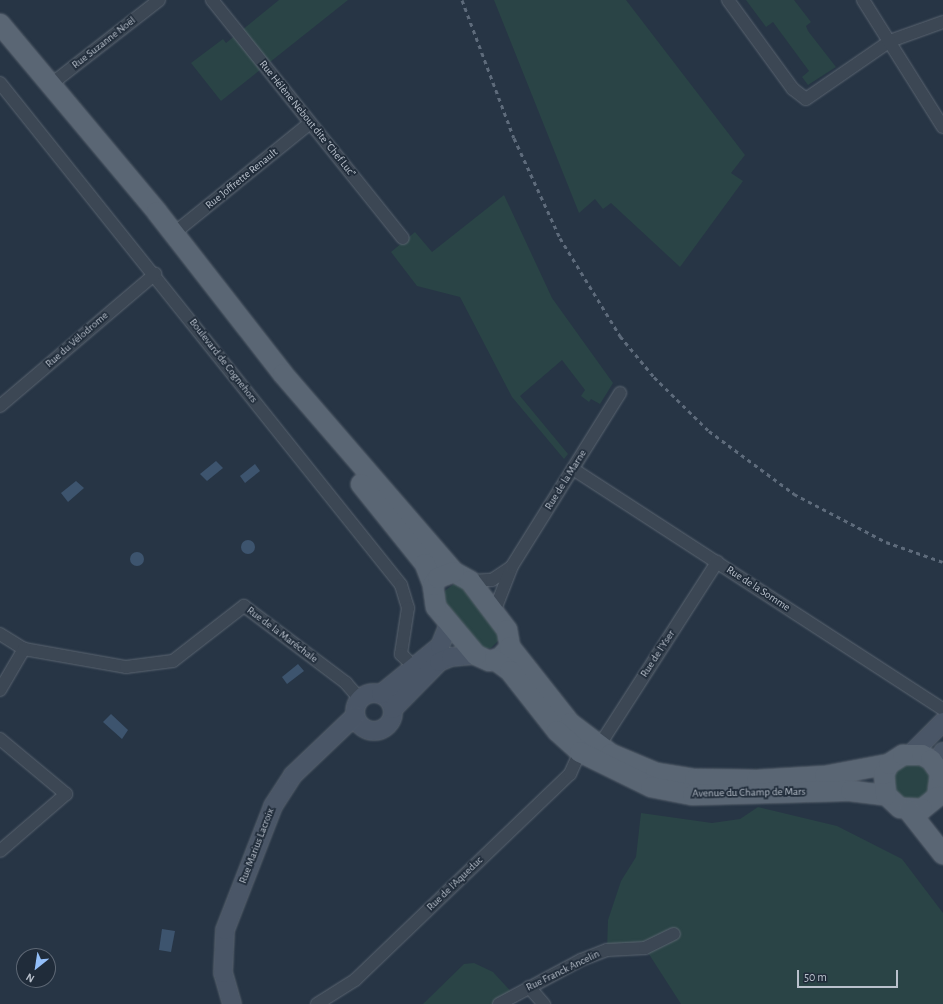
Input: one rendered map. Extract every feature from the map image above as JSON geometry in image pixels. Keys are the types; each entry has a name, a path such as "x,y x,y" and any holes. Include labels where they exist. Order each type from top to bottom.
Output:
{"main road":[{"path":"0,24 173,234 218,294 283,374 494,612 507,630 510,647 494,660"},
{"path":"52,87 76,134 190,273 218,294"},
{"path":"283,374 314,425 425,564 433,585 433,601 449,624 476,655"},
{"path":"433,585 438,578 462,577"},
{"path":"449,624 440,646 416,669 381,694 370,693 357,707 365,730 378,731 392,721 393,709 439,662 451,657 476,655"},
{"name":"Avenue du Champ de Mars","path":"510,647 570,723 598,746 640,768 695,779 819,776 889,764"},
{"name":"Avenue du Champ de Mars","path":"476,655 494,660 510,671 557,731 580,752 634,780 693,795 851,791 886,795"},
{"path":"381,694 393,709"},
{"name":"Rue Marius Lacroix","path":"232,1004 223,973 225,930 272,806 293,775 357,707"},
{"path":"943,722 912,753 889,764 884,774 886,795 900,808 909,811 943,854"},
{"path":"909,811 931,804 940,790 941,768 931,760 912,753"}],"street":[{"name":"Rue Suzanne Noël","path":"52,87 159,0"},
{"name":"Rue Hélène Nebout dite \"Chef Luc\"","path":"212,0 403,238"},
{"path":"728,0 793,89 806,99 890,41 942,22"},
{"path":"863,0 943,127"},
{"name":"Boulevard de Cognehors","path":"0,82 401,585 408,608 401,654 416,669"},
{"name":"Rue Joffrette Renault","path":"173,234 310,123"},
{"name":"Rue du Vélodrome","path":"0,406 154,274"},
{"name":"Rue de la Marne","path":"494,612 512,566 620,393"},
{"name":"Rue de la Somme","path":"573,469 943,709"},
{"name":"Rue de l'Yser","path":"598,746 717,562"},
{"name":"Rue de la Marne","path":"462,577 492,580 512,566"},
{"name":"Rue de la Maréchale","path":"0,634 24,648 126,667 173,661 244,606 346,683 357,707"},
{"path":"0,690 24,648"},
{"path":"0,739 66,794 0,851"},
{"name":"Rue de l'Aqueduc","path":"317,1004 355,980 570,774 580,752"},
{"name":"Rue Franck Ancelin","path":"499,1004 529,987 607,950 645,948 674,934"},
{"path":"529,987 544,1004"}],"green space":[{"path":"279,0 348,0 221,101 191,63 223,39 226,43"},
{"path":"494,0 626,0 745,155 731,173 743,181 680,267 611,203 603,209 595,199 579,213"},
{"path":"746,0 794,0 811,22 806,26 808,31 836,67 808,85 802,77 809,71 773,22 766,27"},
{"path":"504,195 552,298 613,383 600,404 591,399 589,402 581,396 585,390 562,360 520,396 568,454 564,459 512,397 460,297 417,286 391,252 415,232 432,252"},
{"path":"455,583 461,584 497,624 499,640 491,648 484,649 445,609 442,593"},
{"path":"908,764 916,764 926,769 930,776 930,790 926,797 916,802 908,802 898,797 896,794 893,787 893,779 898,769 901,767"},
{"path":"758,807 837,826 902,859 943,913 943,1004 681,1004 645,948 607,950 608,920 621,881 636,857 641,813 712,823 740,819"},
{"path":"474,963 493,972 514,995 503,1004 423,1004 464,964"}],"water":[{"path":"216,461 223,468 207,481 200,474"},
{"path":"255,464 260,471 245,483 240,476"},
{"path":"76,481 84,488 68,502 61,493"},
{"path":"248,540 253,542 255,547 253,552 248,554 243,552 241,547 243,542"},
{"path":"134,552 140,552 144,556 144,562 140,566 134,566 130,562 130,556"},
{"path":"298,664 304,671 287,684 282,677"},
{"path":"111,714 128,730 122,739 103,722"},
{"path":"162,929 175,931 171,952 159,950"}],"railway":[{"path":"462,0 514,138 560,238 620,336 654,377 709,431 794,494 886,542 943,562"}]}
